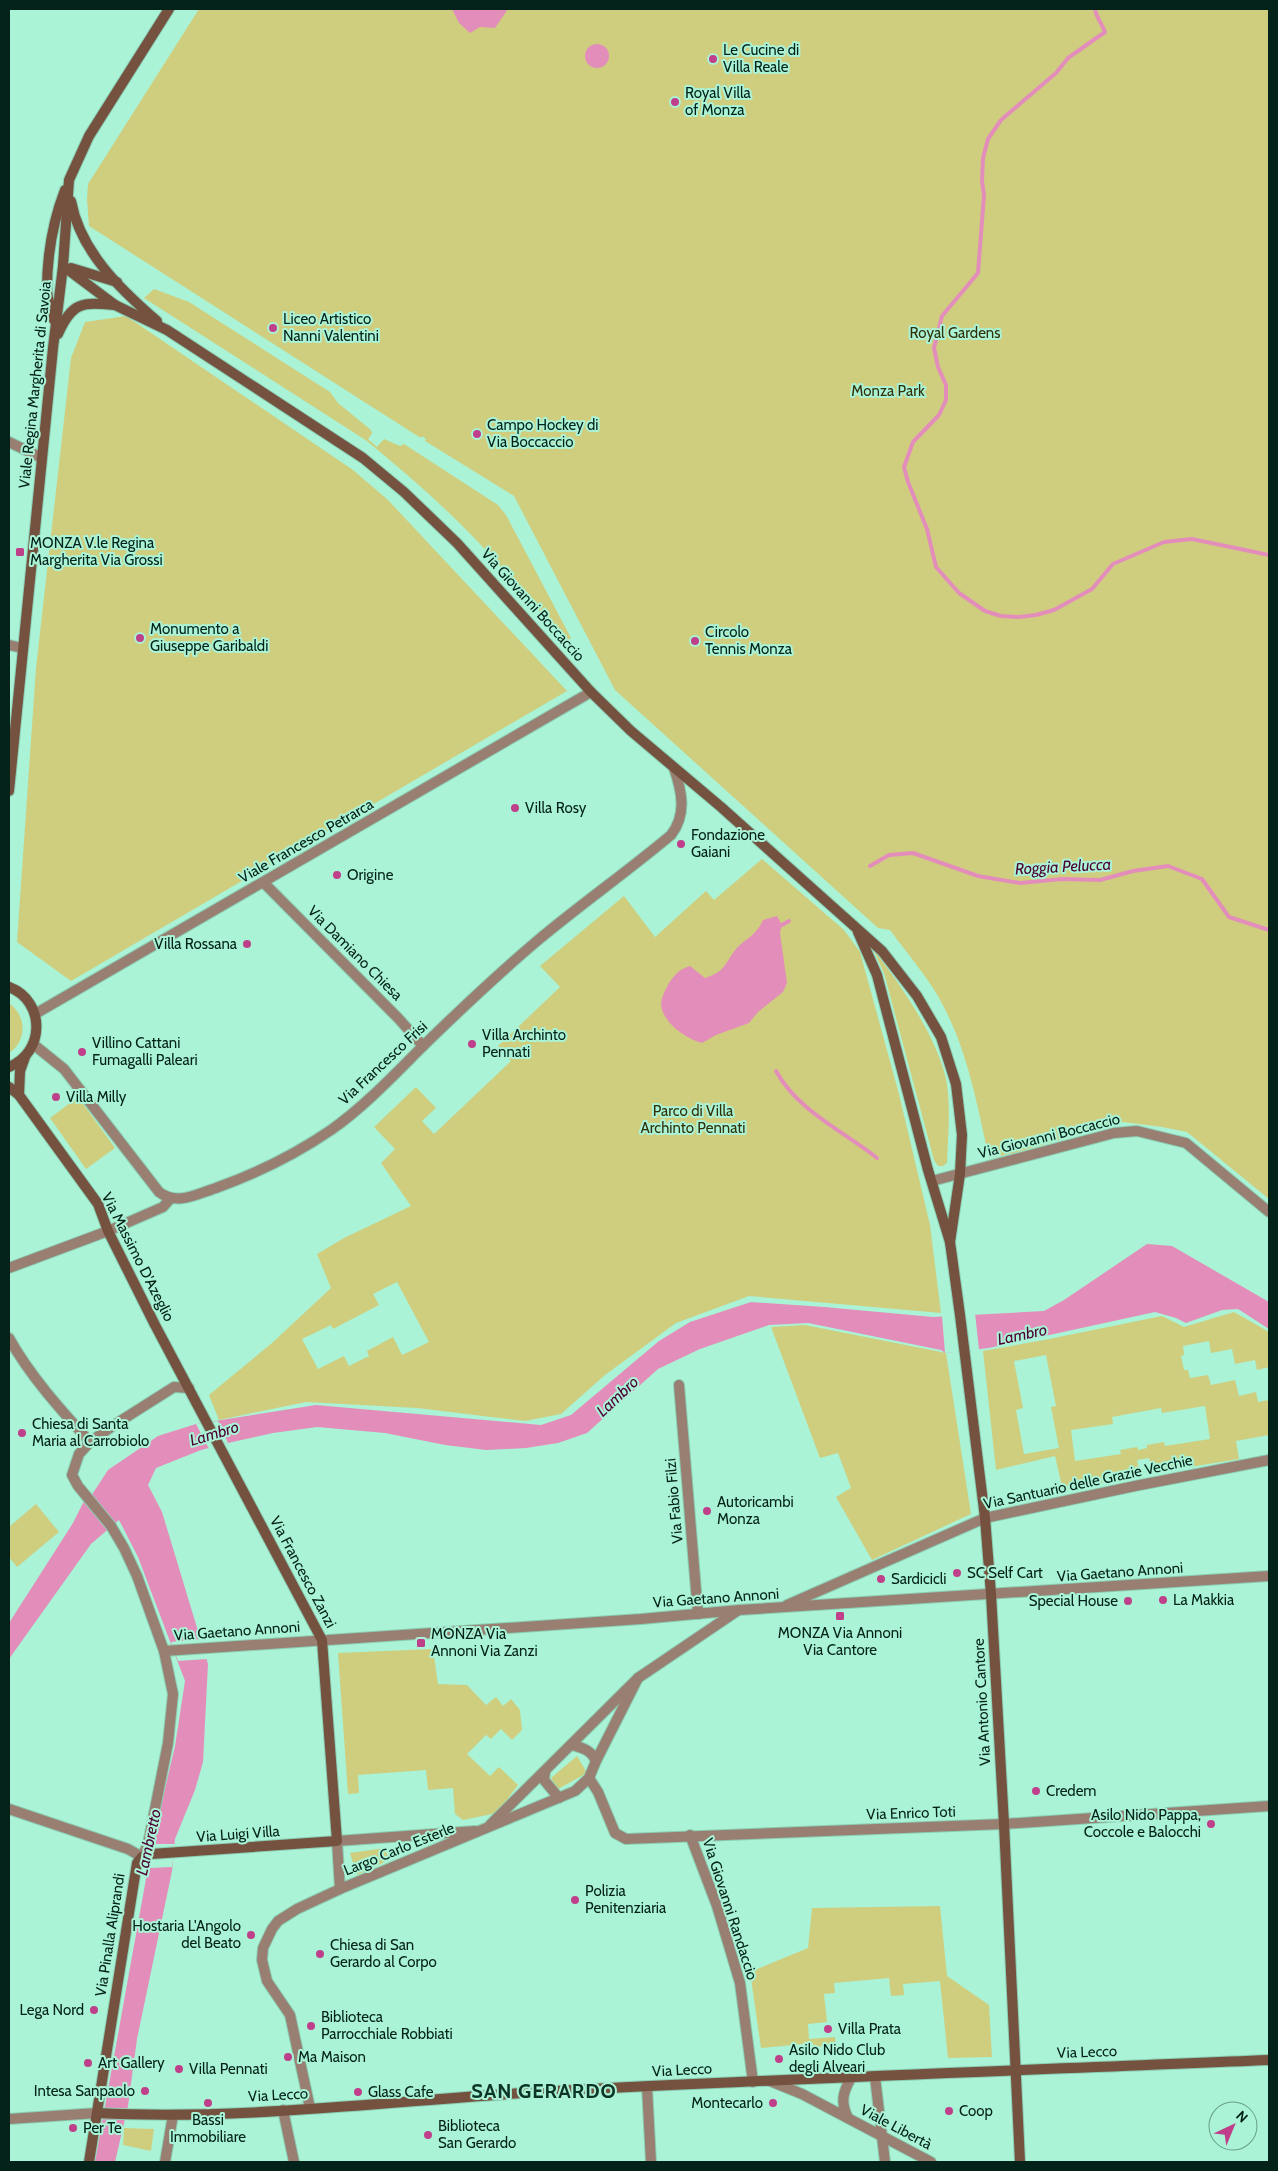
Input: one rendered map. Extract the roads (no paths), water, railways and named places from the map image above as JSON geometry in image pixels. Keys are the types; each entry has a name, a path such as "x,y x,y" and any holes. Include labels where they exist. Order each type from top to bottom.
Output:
{"main road":[{"name":"Viale Regina Margherita di Savoia","path":"9,791 55,324 63,266 69,180 89,136 169,9"},
{"name":"Via Giovanni Boccaccio","path":"69,180 71,203 82,236 94,257 167,330"},
{"path":"55,324 46,291 51,243 57,210 69,180"},
{"name":"Via Giovanni Boccaccio","path":"63,266 115,305 167,330 340,441 404,492 457,543 590,692 631,731 882,951 916,996 941,1037 956,1084 962,1135 960,1174 950,1242"},
{"path":"63,266 118,283"},
{"name":"Via Giovanni Boccaccio","path":"53,344 72,308 85,302 115,305"},
{"name":"Via Giovanni Boccaccio","path":"856,927 877,975 950,1242"},
{"path":"11,987 25,998 35,1014 37,1028 33,1044 25,1056 20,1071 19,1095"},
{"path":"9,1067 25,1056"},
{"name":"Via Massimo D'Azeglio","path":"9,1087 19,1095 98,1204 108,1231 189,1388"},
{"name":"Via Antonio Cantore","path":"950,1242 985,1518 991,1594 1020,2162"},
{"name":"Via Francesco Zanzi","path":"189,1388 322,1640 337,1841"},
{"name":"Via Luigi Villa","path":"146,1856 337,1841"},
{"name":"Via Pinalla Aliprandi","path":"89,2162 100,2113 137,1863 146,1856"},
{"name":"Via Lecco","path":"100,2113 173,2115 283,2110 555,2091 1269,2060"}],"street":[{"path":"9,442 42,458"},
{"path":"9,645 22,648"},
{"name":"Viale Francesco Petrarca","path":"35,1014 264,883 590,692"},
{"name":"Via Francesco Frisi","path":"9,1268 108,1231 163,1207 170,1199 190,1197 232,1182 308,1144 331,1130 352,1113 537,942 671,835 678,826 682,804 681,788 674,768"},
{"name":"Via Damiano Chiesa","path":"264,883 398,1018 423,1046"},
{"path":"33,1044 43,1050 64,1070 159,1192 170,1199"},
{"name":"Via Giovanni Boccaccio","path":"932,1181 1114,1133 1137,1130 1186,1142 1269,1212"},
{"path":"9,1338 19,1356 42,1386 90,1442"},
{"name":"Via Fabio Filzi","path":"679,1385 698,1614"},
{"name":"Via Pinalla Aliprandi","path":"146,1856 161,1788 168,1743 173,1694 168,1651 137,1576 111,1526 87,1498 72,1475 79,1454 90,1442 174,1388 189,1388"},
{"name":"Via Santuario delle Grazie Vecchie","path":"779,1608 985,1518 1269,1460"},
{"name":"Via Gaetano Annoni","path":"168,1651 739,1610 1269,1576"},
{"name":"Largo Carlo Esterle","path":"638,1678 589,1778 575,1791 485,1830 340,1889 337,1841 485,1830 638,1678 739,1610"},
{"path":"572,1745 592,1753 596,1761"},
{"path":"545,1772 544,1780 550,1790 559,1798"},
{"name":"Via Enrico Toti","path":"589,1778 598,1792 615,1834 626,1839 1004,1824 1269,1806"},
{"path":"9,1809 146,1856"},
{"name":"Via Giovanni Randaccio","path":"690,1835 716,1906 740,1983 753,2082"},
{"path":"310,2108 290,2015 267,1980 262,1960 263,1948 272,1929 278,1922 297,1909 340,1889"},
{"path":"875,2077 885,2162"},
{"name":"Viale Libertà","path":"848,2118 842,2102 843,2092 851,2078"},
{"name":"Viale Libertà","path":"770,2081 789,2088 931,2162"},
{"path":"647,2087 651,2162"},
{"path":"283,2110 294,2162"},
{"path":"9,2119 100,2113"},
{"path":"165,2162 173,2115"}],"water":[{"path":"452,9 508,9 495,28 480,27 470,33 459,23"},
{"path":"597,44 605,48 609,56 605,64 597,68 589,64 585,56 589,48"},
{"path":"777,916 782,925 780,933 787,983 783,992 758,1012 749,1023 716,1035 702,1043 689,1038 676,1029 666,1018 661,1005 664,993 673,977 681,970 690,966 705,978 712,976 721,970 736,949 757,930 763,920"},
{"name":"Lambro","path":"1147,1244 1172,1246 1269,1302 1269,1329 1238,1309 1222,1310 1186,1323 1155,1312 989,1348 945,1353 941,1350 808,1323 769,1325 700,1349 658,1369 587,1433 558,1443 526,1448 486,1450 445,1445 385,1433 317,1427 273,1433 228,1443 201,1450 156,1468 148,1485 162,1512 208,1664 203,1762 195,1790 175,1839 172,1871 137,2039 128,2106 115,2162 95,2162 153,1840 175,1746 185,1681 138,1557 119,1520 91,1544 9,1659 9,1623 73,1523 84,1501 91,1496 108,1470 158,1436 196,1424 316,1405 541,1425 571,1415 659,1341 690,1322 751,1302 933,1317 1044,1311 1064,1300"}],"waterway":[{"path":"1095,9 1105,32 1068,58 1056,73 1001,120 988,139 983,158 982,181 984,195 978,273 942,316 934,348 938,367 946,385 946,400 939,415 913,442 904,467 908,482 927,529 936,567 959,593 985,611 1001,616 1019,617 1054,610 1092,589 1113,564 1164,542 1192,539 1269,555"},
{"name":"Roggia Pelucca","path":"870,866 889,855 913,853 978,876 1020,883 1062,879 1100,880 1133,871 1168,866 1202,879 1229,917 1269,930"},
{"name":"Roggia Pelucca","path":"782,925 789,921"},
{"path":"776,1071 796,1098 877,1158"}],"place":[{"name":"Le Cucine di Villa Reale","path":"713,59"},
{"name":"Royal Villa of Monza","path":"675,102"},
{"name":"Liceo Artistico Nanni Valentini","path":"273,328"},
{"name":"Campo Hockey di Via Boccaccio","path":"477,434"},
{"name":"MONZA V.le Regina Margherita Via Grossi","path":"20,552"},
{"name":"Monumento a Giuseppe Garibaldi","path":"140,638"},
{"name":"Circolo Tennis Monza","path":"695,641"},
{"name":"Villa Rosy","path":"515,808"},
{"name":"Fondazione Gaiani","path":"681,844"},
{"name":"Origine","path":"337,875"},
{"name":"Villa Rossana","path":"247,944"},
{"name":"Villa Archinto Pennati","path":"472,1044"},
{"name":"Villino Cattani Fumagalli Paleari","path":"82,1052"},
{"name":"Villa Milly","path":"56,1097"},
{"name":"Chiesa di Santa Maria al Carrobiolo","path":"22,1433"},
{"name":"Autoricambi Monza","path":"707,1511"},
{"name":"SC Self Cart","path":"957,1573"},
{"name":"Sardicicli","path":"881,1579"},
{"name":"La Makkia","path":"1163,1600"},
{"name":"Special House","path":"1128,1601"},
{"name":"MONZA Via Annoni Via Cantore","path":"840,1616"},
{"name":"MONZA Via Annoni Via Zanzi","path":"421,1643"},
{"name":"Credem","path":"1036,1791"},
{"name":"Asilo Nido Pappa, Coccole e Balocchi","path":"1211,1824"},
{"name":"Polizia Penitenziaria","path":"575,1900"},
{"name":"Hostaria L'Angolo del Beato","path":"251,1935"},
{"name":"Chiesa di San Gerardo al Corpo","path":"320,1954"},
{"name":"Lega Nord","path":"94,2010"},
{"name":"Biblioteca Parrocchiale Robbiati","path":"311,2026"},
{"name":"Villa Prata","path":"828,2029"},
{"name":"Ma Maison","path":"288,2057"},
{"name":"Asilo Nido Club degli Alveari","path":"779,2059"},
{"name":"Art Gallery","path":"88,2063"},
{"name":"Villa Pennati","path":"179,2069"},
{"name":"Intesa Sanpaolo","path":"145,2091"},
{"name":"Glass Cafe","path":"358,2092"},
{"name":"Bassi Immobiliare","path":"208,2103"},
{"name":"Montecarlo","path":"773,2103"},
{"name":"Coop","path":"949,2111"},
{"name":"Per Te","path":"73,2128"},
{"name":"Biblioteca San Gerardo","path":"428,2135"}],"district":[{"name":"SAN GERARDO","path":"544,2091"}],"park label":[{"name":"Royal Gardens","path":"955,333"},
{"name":"Monza Park","path":"888,391"},
{"name":"Parco di Villa Archinto Pennati","path":"693,1120"}],"water label":[{"name":"Lambretto","path":"148,1842"}]}
